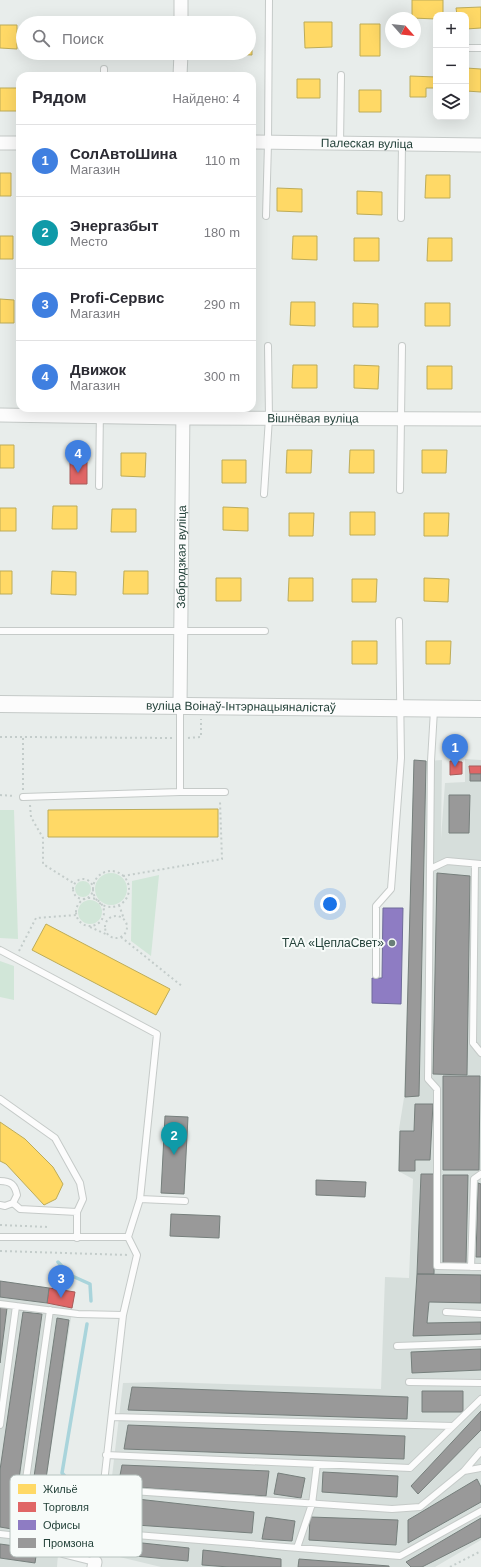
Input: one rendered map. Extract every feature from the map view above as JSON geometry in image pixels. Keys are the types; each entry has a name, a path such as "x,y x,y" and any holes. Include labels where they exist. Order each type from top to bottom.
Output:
{"street":[{"path":"181,0 181,16"},
{"path":"180,72 181,60"},
{"name":"Палеская вуліца","path":"256,142 481,145"},
{"path":"0,143 16,143"},
{"name":"Вішнёвая вуліца","path":"0,414 100,412 183,413 269,418 481,419"},
{"name":"Забродзкая вуліца","path":"180,706 183,413"},
{"name":"вуліца Воінаў-Інтэрнацыяналістаў","path":"0,704 481,709"}],"lane":[{"path":"266,216 269,0"},
{"path":"469,48 481,48"},
{"path":"340,144 341,75"},
{"path":"401,218 402,144"},
{"path":"264,494 269,418 268,346"},
{"path":"400,490 402,346"},
{"path":"99,486 100,412"},
{"path":"376,975 376,906 391,890 401,758 399,621"},
{"path":"0,631 265,631"},
{"path":"180,706 180,792"},
{"path":"434,708 431,761 428,1079 437,1089 437,1266 481,1267"},
{"path":"26,797 222,792"},
{"path":"430,869 447,861 478,864 473,1043 481,1053"},
{"path":"0,950 157,1034 140,1200 128,1237 137,1255 123,1314 104,1475"},
{"path":"0,1099 55,1138 80,1183 83,1199 77,1212 77,1238"},
{"path":"471,1267 478,1179 481,1174"},
{"path":"0,1181 8,1181 15,1186 17,1195 13,1203 5,1206 0,1205"},
{"path":"140,1200 185,1201"},
{"path":"13,1203 20,1209 77,1212"},
{"path":"0,1237 128,1237"},
{"path":"0,1304 78,1314 123,1314"},
{"path":"0,1425 16,1306"},
{"path":"27,1475 50,1310"},
{"path":"446,1312 481,1314"},
{"path":"397,1346 481,1343"},
{"path":"409,1382 481,1383"},
{"path":"106,1455 410,1468 481,1399"},
{"path":"112,1417 452,1426"},
{"path":"142,1492 392,1510 420,1507 464,1471 481,1452"},
{"path":"298,1548 312,1504 317,1464"},
{"path":"464,1471 481,1468"},
{"path":"142,1536 400,1556 481,1511"},
{"path":"0,1534 10,1535"},
{"path":"72,1557 94,1564"}],"path":[{"path":"0,737 201,737 201,706"},
{"path":"23,737 26,797 31,817 43,838 43,864 75,884"},
{"path":"123,876 222,859 222,792"},
{"path":"0,795 26,797"},
{"path":"89,926 98,924 103,917 103,908 98,901 93,890 92,884 86,880 80,880 75,884 73,890 76,896 79,898 86,899 94,899 98,901 108,907 119,905 127,897 128,886 123,876 118,872 106,872 96,879 93,890 91,896 86,899 77,907 76,915 81,923 116,938 121,937 127,930 127,926 119,905"},
{"path":"16,958 36,918 76,915"},
{"path":"109,935 105,929 108,920 118,916 124,919"},
{"path":"121,937 183,987"},
{"path":"0,1225 53,1228"},
{"path":"0,1251 137,1255"},
{"path":"450,1567 481,1551"}],"shaded area":[{"path":"465,759 481,760 481,1540 435,1567 161,1567 120,1557 142,1557 142,1475 112,1475 123,1383 165,1382 381,1389 385,1277 409,1278 413,1179 398,1171 399,1129 404,1098 414,760 442,760 441,839 445,783 465,782"},
{"path":"0,1281 75,1292 47,1475 10,1475 10,1557 58,1557 57,1567 0,1567"}],"green space":[{"path":"0,810 14,810 18,939 0,938"},
{"path":"111,873 117,874 124,880 127,889 126,895 120,902 111,905 105,904 98,898 95,889 96,883 102,876"},
{"path":"159,875 151,956 131,941 132,881"},
{"path":"83,881 90,886 91,889 86,896 83,897 76,892 75,889 80,882"},
{"path":"90,900 95,901 101,907 101,917 95,923 90,924 85,923 79,917 78,912 79,907 85,901"},
{"path":"0,961 14,966 14,1000 0,997"}],"building: Жильё":[{"path":"412,0 443,0 443,12 433,12 433,19 421,18 421,12 412,12"},
{"path":"481,7 481,28 469,29 469,12 457,12 456,8"},
{"path":"304,22 332,22 332,47 305,48"},
{"path":"360,24 380,24 380,56 360,56"},
{"path":"0,25 16,25 16,49 0,48"},
{"path":"469,68 481,69 481,92 469,91"},
{"path":"410,76 433,77 433,88 426,88 426,97 410,97"},
{"path":"297,79 320,79 320,98 297,98"},
{"path":"0,88 16,88 16,111 0,111"},
{"path":"359,90 381,90 381,112 359,112"},
{"path":"0,173 11,173 11,196 0,196"},
{"path":"426,175 450,175 450,198 425,198"},
{"path":"277,188 302,189 302,212 277,211"},
{"path":"357,191 382,192 382,215 357,214"},
{"path":"0,236 13,236 13,259 0,259"},
{"path":"293,236 317,236 317,260 292,259"},
{"path":"354,238 379,238 379,261 354,261"},
{"path":"428,238 452,238 452,261 427,261"},
{"path":"0,299 14,300 14,323 0,323"},
{"path":"291,302 315,302 315,326 290,325"},
{"path":"353,303 378,304 378,327 353,327"},
{"path":"425,303 450,303 450,326 425,326"},
{"path":"293,365 317,365 317,388 292,388"},
{"path":"354,365 379,366 378,389 354,388"},
{"path":"427,366 452,366 452,389 427,389"},
{"path":"0,445 14,445 14,468 0,468"},
{"path":"287,450 312,450 311,473 286,473"},
{"path":"350,450 374,450 374,473 349,473"},
{"path":"422,450 447,450 446,473 422,473"},
{"path":"121,453 146,453 145,477 121,476"},
{"path":"222,460 246,460 246,483 222,483"},
{"path":"53,506 77,506 77,529 52,529"},
{"path":"223,507 248,508 248,531 223,530"},
{"path":"0,508 16,508 16,531 0,531"},
{"path":"112,509 136,509 136,532 111,532"},
{"path":"350,512 375,512 375,535 350,535"},
{"path":"289,513 314,513 313,536 289,536"},
{"path":"424,513 449,513 448,536 424,536"},
{"path":"0,571 12,571 12,594 0,594"},
{"path":"52,571 76,572 76,595 51,594"},
{"path":"124,571 148,571 148,594 123,594"},
{"path":"216,578 241,578 241,601 216,601"},
{"path":"289,578 313,578 313,601 288,601"},
{"path":"424,578 449,579 448,602 424,601"},
{"path":"352,579 377,579 376,602 352,602"},
{"path":"352,641 377,641 377,664 352,664"},
{"path":"426,641 451,641 450,664 426,664"},
{"path":"218,809 218,837 48,837 48,810"},
{"path":"46,924 170,989 156,1015 32,950"},
{"path":"0,1122 25,1139 53,1167 63,1184 56,1199 44,1205 6,1164 0,1161"}],"building: Торговля":[{"path":"70,462 87,462 87,484 70,484"},
{"path":"450,761 462,762 462,774 450,775"},
{"path":"469,766 481,766 481,774 470,774"},
{"path":"49,1288 75,1292 72,1308 47,1303"}],"building: Офисы":[{"name":"ТАА «ЦеплаСвет»","path":"383,908 403,908 401,1004 372,1003 372,978 382,978"}],"building: Промзона":[{"path":"414,760 426,761 419,1096 405,1097"},
{"path":"470,774 481,774 481,781 470,781"},
{"path":"449,795 470,795 469,833 449,833"},
{"path":"437,873 470,876 467,1075 433,1074"},
{"path":"443,1076 480,1076 479,1170 443,1170"},
{"path":"415,1104 433,1104 430,1160 415,1160 415,1171 399,1171 400,1131 414,1131"},
{"path":"165,1116 188,1117 184,1194 161,1193"},
{"path":"421,1174 436,1174 434,1274 417,1274"},
{"path":"443,1175 468,1175 466,1264 443,1266"},
{"path":"316,1180 366,1182 365,1197 316,1195"},
{"path":"478,1183 481,1184 481,1257 476,1257"},
{"path":"171,1214 220,1216 219,1238 170,1236"},
{"path":"417,1274 481,1275 481,1303 429,1302 427,1323 481,1322 481,1334 413,1336"},
{"path":"0,1281 49,1288 47,1303 0,1297"},
{"path":"0,1307 7,1308 0,1363"},
{"path":"23,1312 42,1314 20,1475 10,1475 10,1529 0,1527 0,1470"},
{"path":"57,1318 69,1320 47,1475 34,1475"},
{"path":"481,1349 481,1370 412,1373 411,1352"},
{"path":"132,1387 408,1397 407,1419 128,1410"},
{"path":"422,1391 463,1391 463,1412 422,1412"},
{"path":"481,1411 481,1430 418,1494 411,1486"},
{"path":"128,1425 405,1436 404,1459 124,1449"},
{"path":"122,1465 269,1471 266,1496 142,1488 142,1475 120,1475"},
{"path":"323,1472 398,1476 397,1497 322,1492"},
{"path":"278,1473 305,1478 301,1498 274,1494"},
{"path":"477,1479 481,1487 481,1502 408,1543 408,1520"},
{"path":"142,1500 254,1512 252,1533 142,1525"},
{"path":"266,1517 295,1521 292,1541 262,1539"},
{"path":"310,1517 398,1520 396,1545 309,1540"},
{"path":"481,1518 481,1537 422,1567 411,1567 406,1562"},
{"path":"142,1543 189,1548 188,1561 142,1557"},
{"path":"0,1544 10,1545 10,1557 36,1557 35,1563 0,1558"},
{"path":"203,1550 281,1559 281,1567 229,1567 202,1565"},
{"path":"299,1559 389,1566 389,1567 298,1567"}],"waterway":[{"path":"58,1262 70,1275 90,1284 91,1301"},
{"path":"64,1475 62,1473 87,1324"}],"place":[{"name":"Движок","path":"78,473"},
{"name":"СолАвтоШина","path":"455,767"},
{"name":"ТАА «ЦеплаСвет»","path":"392,943"},
{"name":"Энергазбыт","path":"174,1155"},
{"name":"Profi-Сервис","path":"61,1298"}]}
